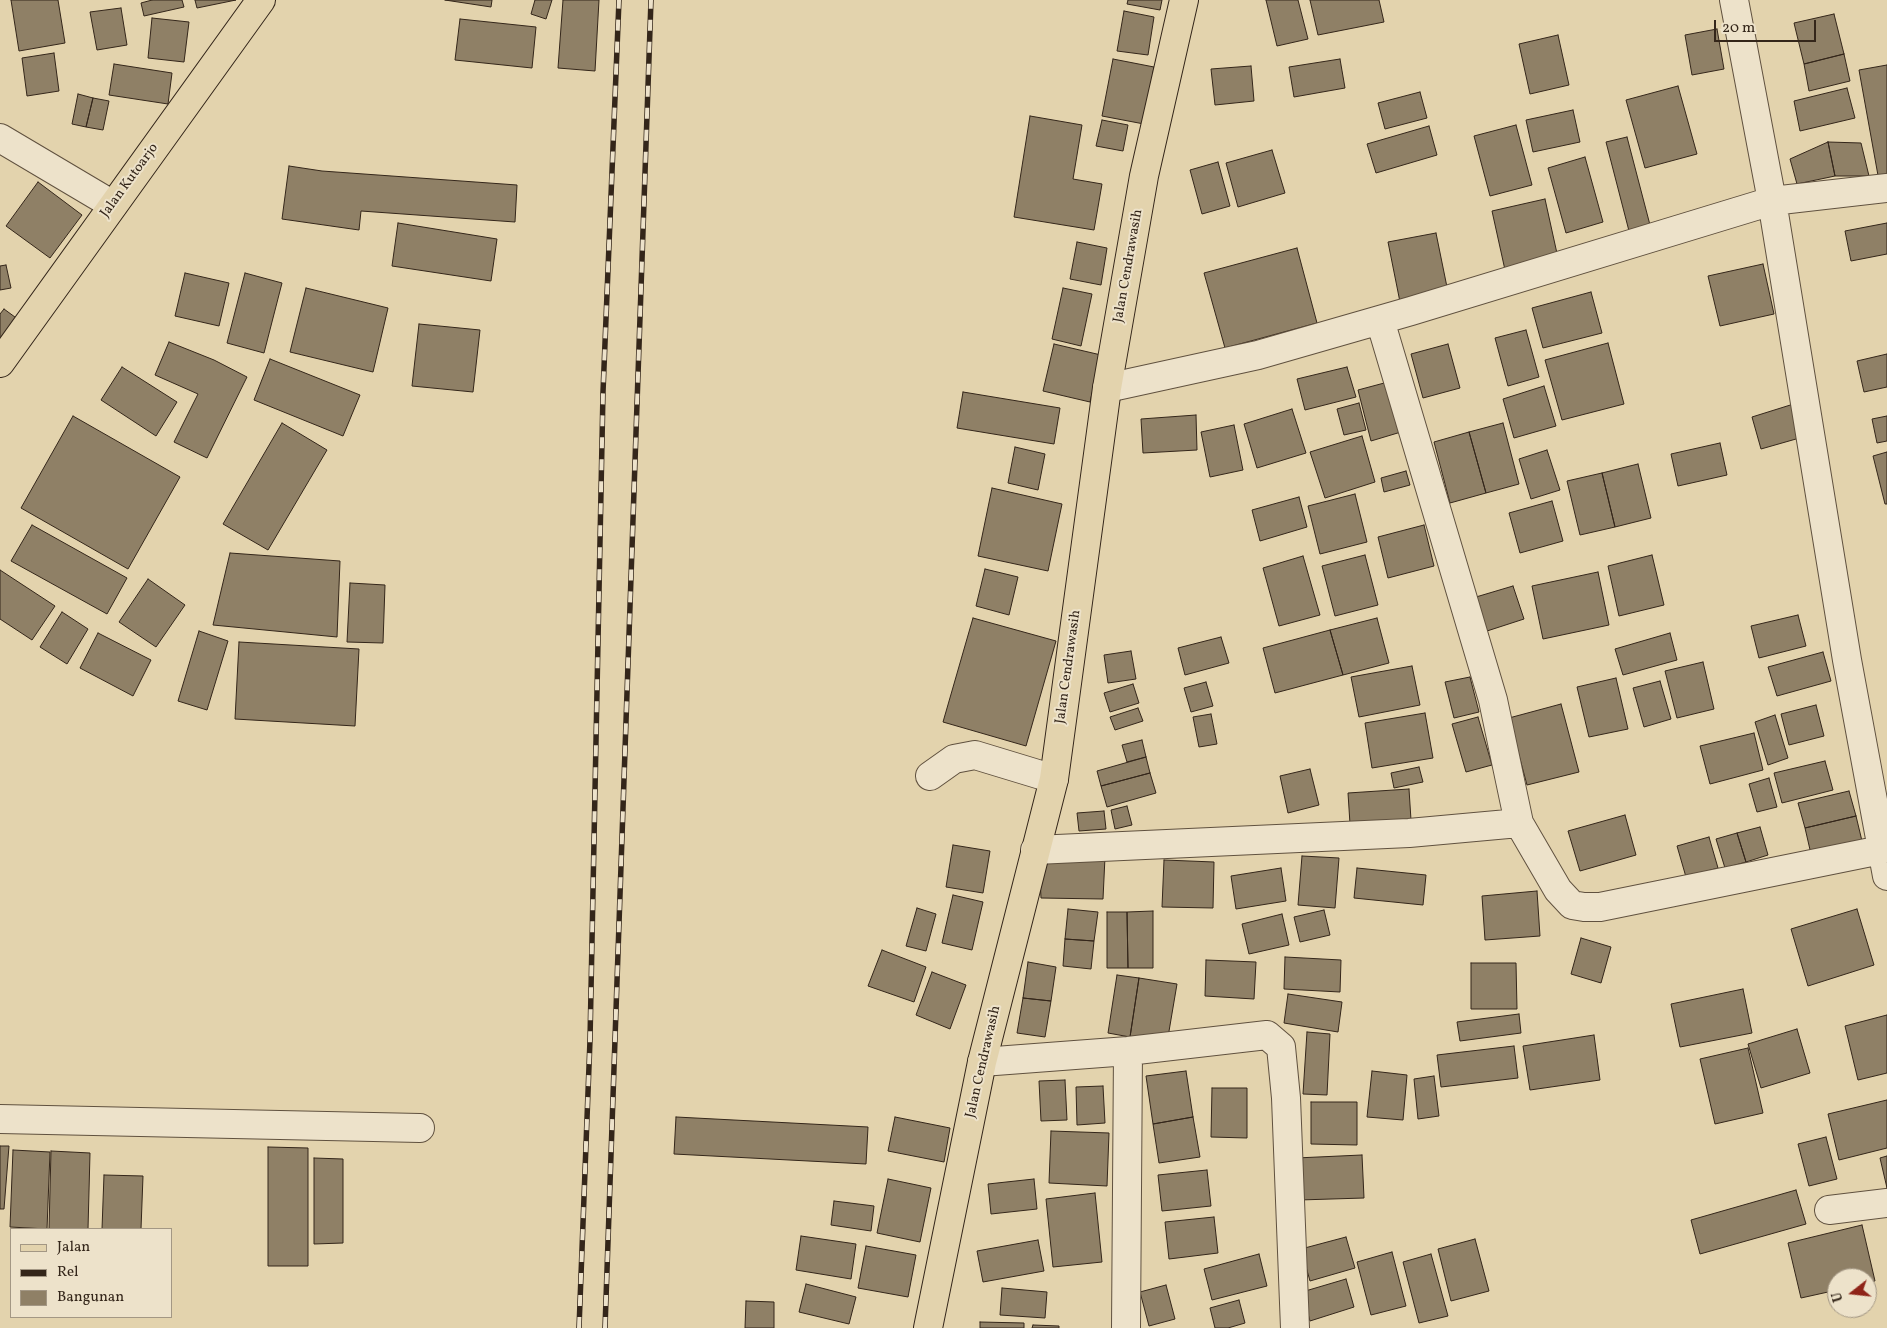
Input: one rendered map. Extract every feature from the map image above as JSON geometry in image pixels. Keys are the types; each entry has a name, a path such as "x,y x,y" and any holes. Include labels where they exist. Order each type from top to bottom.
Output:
{"main road":[{"name":"Jalan Kutoarjo","path":"0,363 261,0"},
{"name":"Jalan Cendrawasih","path":"928,1328 982,1062 1054,779 1107,388 1144,176 1184,0"}],"street":[{"path":"1734,0 1772,201 1881,850 1887,876"},
{"path":"0,138 113,205"},
{"path":"1107,388 1258,355 1772,201 1887,188"},
{"path":"1380,320 1493,700 1519,823 1558,890 1572,904 1600,908 1881,850"},
{"path":"930,776 954,759 975,755 1054,779"},
{"path":"1035,850 1409,833 1519,823"},
{"path":"982,1062 1128,1051 1267,1035 1281,1047 1286,1098 1295,1328"},
{"path":"1126,1328 1128,1051"},
{"path":"0,1119 420,1128"},
{"path":"1829,1210 1887,1203"}],"building":[{"path":"11,0 58,0 65,43 19,51"},
{"path":"152,0 182,0 184,7 144,16 141,3"},
{"path":"195,0 236,0 197,8"},
{"path":"445,0 492,0 491,7"},
{"path":"535,0 552,0 546,19 531,14"},
{"path":"563,0 599,0 595,71 558,68"},
{"path":"1128,0 1162,0 1160,10 1127,4"},
{"path":"1266,0 1298,0 1308,39 1277,46"},
{"path":"1310,0 1379,0 1384,22 1318,35"},
{"path":"121,8 127,45 97,50 90,12"},
{"path":"1124,11 1154,17 1148,55 1117,51"},
{"path":"1834,14 1844,54 1804,64 1794,23"},
{"path":"152,18 189,22 184,62 148,58"},
{"path":"460,19 536,27 532,68 455,60"},
{"path":"1717,29 1724,69 1692,75 1685,35"},
{"path":"1558,35 1569,85 1530,94 1519,44"},
{"path":"54,53 59,91 27,96 22,58"},
{"path":"1844,54 1850,81 1809,91 1804,64"},
{"path":"1113,59 1154,67 1144,124 1102,116"},
{"path":"1340,59 1345,88 1294,97 1289,67"},
{"path":"114,64 172,73 168,104 109,95"},
{"path":"1887,65 1887,180 1879,181 1859,70"},
{"path":"1251,66 1254,101 1215,105 1211,69"},
{"path":"1678,86 1697,154 1645,168 1626,100"},
{"path":"1847,88 1855,118 1800,131 1794,101"},
{"path":"1420,92 1427,118 1385,129 1378,103"},
{"path":"78,94 93,98 86,127 72,124"},
{"path":"93,98 109,101 103,130 86,127"},
{"path":"1573,110 1580,142 1533,152 1526,120"},
{"path":"1030,116 1082,125 1073,179 1102,184 1094,230 1014,217"},
{"path":"1102,120 1128,125 1123,151 1096,146"},
{"path":"1516,125 1532,185 1490,196 1474,136"},
{"path":"1429,126 1437,155 1376,173 1367,144"},
{"path":"1627,137 1650,225 1629,231 1606,142"},
{"path":"1828,142 1835,176 1797,184 1790,159"},
{"path":"1828,142 1861,143 1869,176 1835,176"},
{"path":"1272,150 1285,193 1238,207 1226,163"},
{"path":"1585,157 1603,222 1566,233 1548,168"},
{"path":"1218,162 1230,206 1202,214 1190,170"},
{"path":"289,166 322,171 517,185 515,222 361,211 359,230 282,219"},
{"path":"38,182 82,215 50,258 6,226"},
{"path":"1545,199 1558,258 1505,270 1492,211"},
{"path":"398,223 497,239 491,281 392,266"},
{"path":"1887,223 1887,254 1851,261 1845,231"},
{"path":"1436,233 1448,292 1400,302 1388,242"},
{"path":"1077,242 1107,248 1101,285 1070,279"},
{"path":"1297,248 1317,323 1225,348 1204,273"},
{"path":"1763,264 1774,314 1720,326 1708,276"},
{"path":"6,265 11,288 0,290 0,266"},
{"path":"185,273 229,283 219,326 175,316"},
{"path":"245,273 282,283 264,353 227,343"},
{"path":"306,288 388,308 373,372 290,352"},
{"path":"1063,288 1092,294 1081,346 1052,339"},
{"path":"1591,292 1602,333 1543,348 1532,308"},
{"path":"4,309 19,320 0,347 0,314"},
{"path":"419,324 480,330 473,392 412,386"},
{"path":"1526,330 1539,377 1508,386 1495,338"},
{"path":"169,342 214,360 247,377 207,458 174,442 198,394 155,375"},
{"path":"1608,343 1624,404 1562,420 1545,360"},
{"path":"1054,344 1101,355 1090,402 1043,391"},
{"path":"1448,344 1460,388 1423,398 1411,354"},
{"path":"1887,354 1887,387 1864,392 1857,361"},
{"path":"270,359 360,395 343,436 254,400"},
{"path":"122,367 177,402 156,436 101,400"},
{"path":"1347,367 1356,397 1305,410 1297,379"},
{"path":"1388,382 1401,432 1371,441 1358,390"},
{"path":"1544,386 1556,426 1514,438 1503,399"},
{"path":"963,392 1060,408 1054,444 957,428"},
{"path":"1800,402 1810,435 1761,449 1752,417"},
{"path":"1359,403 1366,430 1344,435 1337,409"},
{"path":"1292,409 1306,453 1257,468 1244,424"},
{"path":"1196,415 1197,450 1143,453 1141,419"},
{"path":"73,416 180,477 128,569 21,508"},
{"path":"1887,416 1887,441 1877,443 1872,419"},
{"path":"282,423 327,450 268,550 223,524"},
{"path":"1503,423 1519,484 1486,493 1469,432"},
{"path":"1234,425 1243,470 1210,477 1201,432"},
{"path":"1469,432 1486,493 1450,503 1434,442"},
{"path":"1362,436 1375,482 1325,498 1310,452"},
{"path":"1720,443 1727,475 1678,486 1671,454"},
{"path":"1015,447 1045,454 1038,490 1008,483"},
{"path":"1547,450 1560,490 1531,499 1519,459"},
{"path":"1887,452 1887,504 1885,504 1873,456"},
{"path":"1638,464 1651,518 1615,527 1602,473"},
{"path":"1406,471 1410,485 1384,492 1381,478"},
{"path":"1602,473 1615,527 1580,535 1567,481"},
{"path":"992,488 1062,504 1048,571 978,556"},
{"path":"1355,494 1367,542 1320,554 1308,506"},
{"path":"1299,497 1307,527 1260,541 1252,510"},
{"path":"1552,501 1563,541 1520,553 1509,513"},
{"path":"32,525 127,578 107,614 11,561"},
{"path":"1424,525 1434,566 1388,578 1378,537"},
{"path":"230,553 340,561 337,637 213,625"},
{"path":"1365,555 1378,605 1335,616 1322,566"},
{"path":"1652,555 1664,605 1619,616 1608,566"},
{"path":"1303,556 1320,615 1279,626 1263,568"},
{"path":"985,569 1018,577 1009,615 976,606"},
{"path":"0,570 55,606 32,640 0,619"},
{"path":"1598,572 1609,625 1543,639 1532,586"},
{"path":"148,579 185,605 156,647 119,622"},
{"path":"350,583 385,585 383,643 347,642"},
{"path":"1513,586 1524,619 1487,631 1476,597"},
{"path":"62,612 88,629 67,664 40,647"},
{"path":"1798,615 1806,646 1759,658 1751,626"},
{"path":"973,618 1056,641 1026,746 943,722"},
{"path":"1377,618 1389,663 1343,675 1330,630"},
{"path":"1330,630 1343,675 1275,693 1263,648"},
{"path":"199,631 228,641 207,710 178,701"},
{"path":"98,633 151,660 133,696 80,668"},
{"path":"1670,633 1677,660 1623,675 1615,649"},
{"path":"1221,637 1229,663 1185,675 1178,648"},
{"path":"239,642 359,649 355,726 235,719"},
{"path":"1131,651 1136,679 1108,683 1104,655"},
{"path":"1823,652 1831,681 1777,696 1768,667"},
{"path":"1703,662 1714,709 1677,718 1665,671"},
{"path":"1412,666 1420,705 1359,717 1351,677"},
{"path":"1470,677 1479,712 1454,718 1445,682"},
{"path":"1616,678 1628,729 1589,737 1577,687"},
{"path":"1660,681 1671,719 1644,727 1633,688"},
{"path":"1206,682 1213,706 1191,712 1184,688"},
{"path":"1133,684 1139,703 1110,712 1104,693"},
{"path":"1561,704 1579,772 1527,785 1509,718"},
{"path":"1816,705 1824,736 1789,745 1781,714"},
{"path":"1138,708 1143,721 1115,730 1110,717"},
{"path":"1425,713 1433,758 1372,768 1365,723"},
{"path":"1211,714 1217,744 1199,747 1193,717"},
{"path":"1775,715 1788,758 1768,765 1755,722"},
{"path":"1478,717 1492,765 1466,772 1452,724"},
{"path":"1754,733 1763,770 1710,784 1700,746"},
{"path":"1142,740 1146,757 1127,762 1122,745"},
{"path":"1146,757 1150,773 1101,786 1097,771"},
{"path":"1825,761 1833,790 1782,803 1774,773"},
{"path":"1419,767 1423,782 1394,788 1391,773"},
{"path":"1310,769 1319,805 1288,813 1280,776"},
{"path":"1150,773 1156,793 1107,807 1101,786"},
{"path":"1769,778 1777,807 1757,812 1749,784"},
{"path":"1409,789 1411,820 1350,824 1348,793"},
{"path":"1849,791 1856,816 1805,828 1798,803"},
{"path":"1127,806 1132,825 1115,829 1111,810"},
{"path":"1104,811 1106,829 1079,831 1077,813"},
{"path":"1625,815 1636,855 1580,871 1568,831"},
{"path":"1856,816 1862,841 1811,854 1805,828"},
{"path":"1760,827 1768,855 1746,862 1737,833"},
{"path":"1737,833 1746,862 1725,868 1716,839"},
{"path":"1709,837 1718,868 1686,877 1677,846"},
{"path":"953,845 990,851 983,893 946,887"},
{"path":"1302,856 1339,858 1335,908 1298,905"},
{"path":"1105,857 1103,899 1041,898 1039,859"},
{"path":"1164,860 1214,862 1213,908 1162,907"},
{"path":"1281,868 1286,901 1236,909 1231,876"},
{"path":"1357,868 1426,875 1423,905 1354,898"},
{"path":"1537,891 1540,936 1485,940 1482,896"},
{"path":"953,895 983,902 972,950 942,943"},
{"path":"917,908 936,914 926,951 906,946"},
{"path":"1068,909 1098,912 1094,941 1065,939"},
{"path":"1857,909 1874,965 1808,986 1791,929"},
{"path":"1324,910 1330,935 1300,942 1294,917"},
{"path":"1153,911 1153,968 1128,968 1127,912"},
{"path":"1107,912 1127,912 1128,968 1107,968"},
{"path":"1282,914 1289,945 1249,954 1242,924"},
{"path":"1581,938 1611,947 1601,983 1571,974"},
{"path":"1065,939 1094,941 1091,969 1063,966"},
{"path":"882,950 926,967 914,1002 868,986"},
{"path":"1285,957 1341,960 1340,992 1284,989"},
{"path":"1206,960 1256,962 1254,999 1205,996"},
{"path":"1028,962 1056,967 1051,1001 1023,998"},
{"path":"1471,963 1516,963 1517,1009 1471,1009"},
{"path":"932,972 966,985 950,1029 916,1015"},
{"path":"1117,975 1139,978 1130,1037 1108,1033"},
{"path":"1139,978 1177,984 1167,1043 1130,1037"},
{"path":"1743,989 1752,1033 1680,1047 1671,1004"},
{"path":"1288,994 1342,1002 1338,1032 1284,1023"},
{"path":"1023,998 1051,1001 1045,1037 1017,1033"},
{"path":"1519,1014 1521,1033 1460,1041 1457,1022"},
{"path":"1887,1015 1887,1073 1858,1080 1845,1026"},
{"path":"1797,1029 1810,1073 1761,1088 1748,1044"},
{"path":"1307,1032 1330,1034 1327,1095 1303,1094"},
{"path":"1594,1035 1600,1080 1530,1090 1523,1046"},
{"path":"1514,1046 1518,1078 1441,1087 1437,1055"},
{"path":"1748,1048 1763,1113 1715,1124 1700,1059"},
{"path":"1186,1071 1193,1117 1153,1124 1146,1076"},
{"path":"1372,1071 1407,1075 1403,1120 1367,1117"},
{"path":"1434,1076 1439,1116 1418,1119 1414,1079"},
{"path":"1065,1080 1067,1120 1041,1121 1039,1081"},
{"path":"1103,1086 1105,1123 1077,1125 1076,1087"},
{"path":"1212,1088 1247,1088 1247,1138 1211,1137"},
{"path":"1887,1100 1887,1148 1839,1160 1828,1114"},
{"path":"1311,1102 1357,1102 1357,1145 1311,1144"},
{"path":"676,1117 868,1127 866,1164 674,1154"},
{"path":"895,1117 950,1128 944,1162 888,1151"},
{"path":"1193,1117 1200,1157 1159,1163 1153,1124"},
{"path":"1051,1131 1109,1133 1107,1186 1049,1183"},
{"path":"1826,1137 1837,1179 1809,1186 1798,1144"},
{"path":"0,1146 9,1146 4,1209 0,1209"},
{"path":"268,1147 308,1148 308,1266 268,1266"},
{"path":"13,1150 50,1152 47,1228 10,1227"},
{"path":"51,1151 90,1153 88,1228 49,1228"},
{"path":"1362,1155 1364,1198 1299,1200 1296,1158"},
{"path":"1887,1156 1887,1188 1880,1158"},
{"path":"314,1158 343,1159 343,1243 314,1244"},
{"path":"1207,1170 1211,1206 1162,1211 1158,1175"},
{"path":"104,1175 143,1176 141,1228 102,1228"},
{"path":"888,1179 931,1188 920,1242 877,1233"},
{"path":"1034,1179 1037,1209 991,1214 988,1184"},
{"path":"1796,1190 1806,1224 1700,1254 1691,1220"},
{"path":"1095,1193 1102,1262 1053,1267 1046,1199"},
{"path":"834,1201 874,1206 871,1231 831,1225"},
{"path":"1214,1217 1218,1253 1169,1259 1165,1222"},
{"path":"1862,1225 1872,1268 1827,1268 1827,1292 1801,1298 1788,1243"},
{"path":"801,1236 856,1244 851,1279 796,1270"},
{"path":"1346,1237 1355,1268 1310,1281 1301,1249"},
{"path":"1475,1239 1489,1291 1451,1301 1438,1249"},
{"path":"1038,1240 1044,1271 983,1282 977,1251"},
{"path":"866,1246 916,1255 908,1297 858,1288"},
{"path":"1392,1252 1406,1306 1371,1315 1357,1262"},
{"path":"1259,1254 1267,1286 1212,1300 1204,1269"},
{"path":"1431,1254 1448,1316 1419,1323 1403,1262"},
{"path":"1346,1279 1354,1307 1310,1321 1302,1292"},
{"path":"806,1284 856,1297 849,1324 799,1312"},
{"path":"1166,1285 1175,1319 1149,1326 1140,1292"},
{"path":"1002,1288 1047,1292 1045,1318 1000,1315"},
{"path":"1239,1300 1245,1323 1228,1328 1215,1328 1210,1308"},
{"path":"746,1301 774,1302 774,1328 745,1328"},
{"path":"980,1322 1024,1323 1024,1328 980,1328"},
{"path":"1033,1325 1059,1326 1059,1328 1032,1328"}],"railway":[{"path":"579,1328 590,1040 603,392 619,0"},
{"path":"605,1328 651,0"}]}
